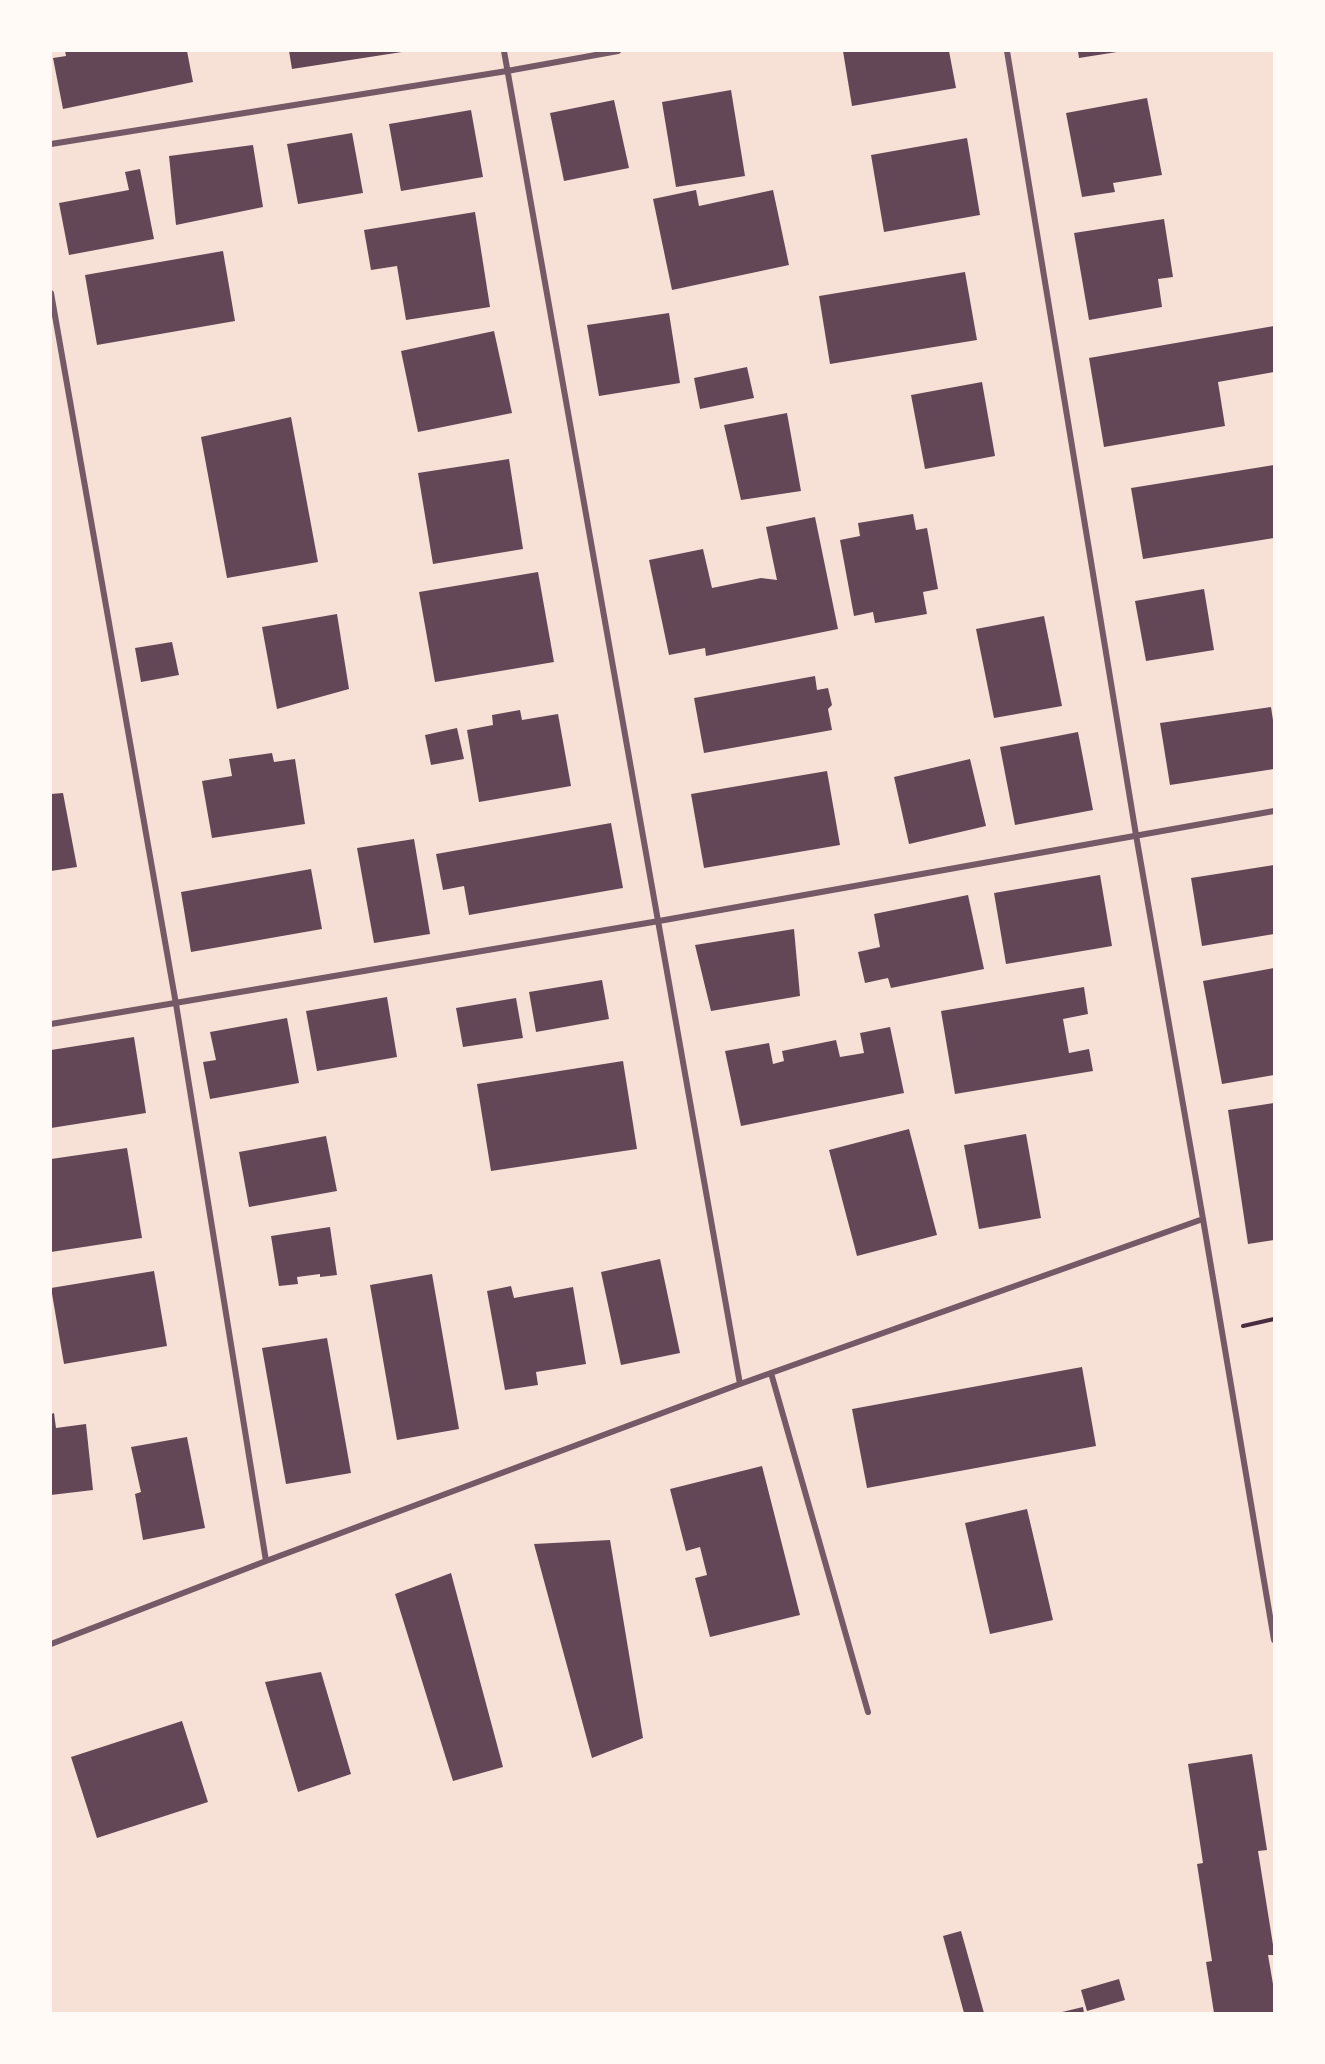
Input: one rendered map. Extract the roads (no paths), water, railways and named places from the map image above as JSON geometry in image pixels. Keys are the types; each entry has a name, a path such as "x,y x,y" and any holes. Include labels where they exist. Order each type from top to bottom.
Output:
{"street":[{"path":"504,51 741,1384"},
{"path":"51,144 618,51"},
{"path":"1007,51 1136,835 1274,1640"},
{"path":"51,293 176,1004 266,1561"},
{"path":"51,1024 659,921 1274,811"},
{"path":"51,1644 266,1561 741,1384 1203,1219"},
{"path":"771,1373 868,1712"}]}
